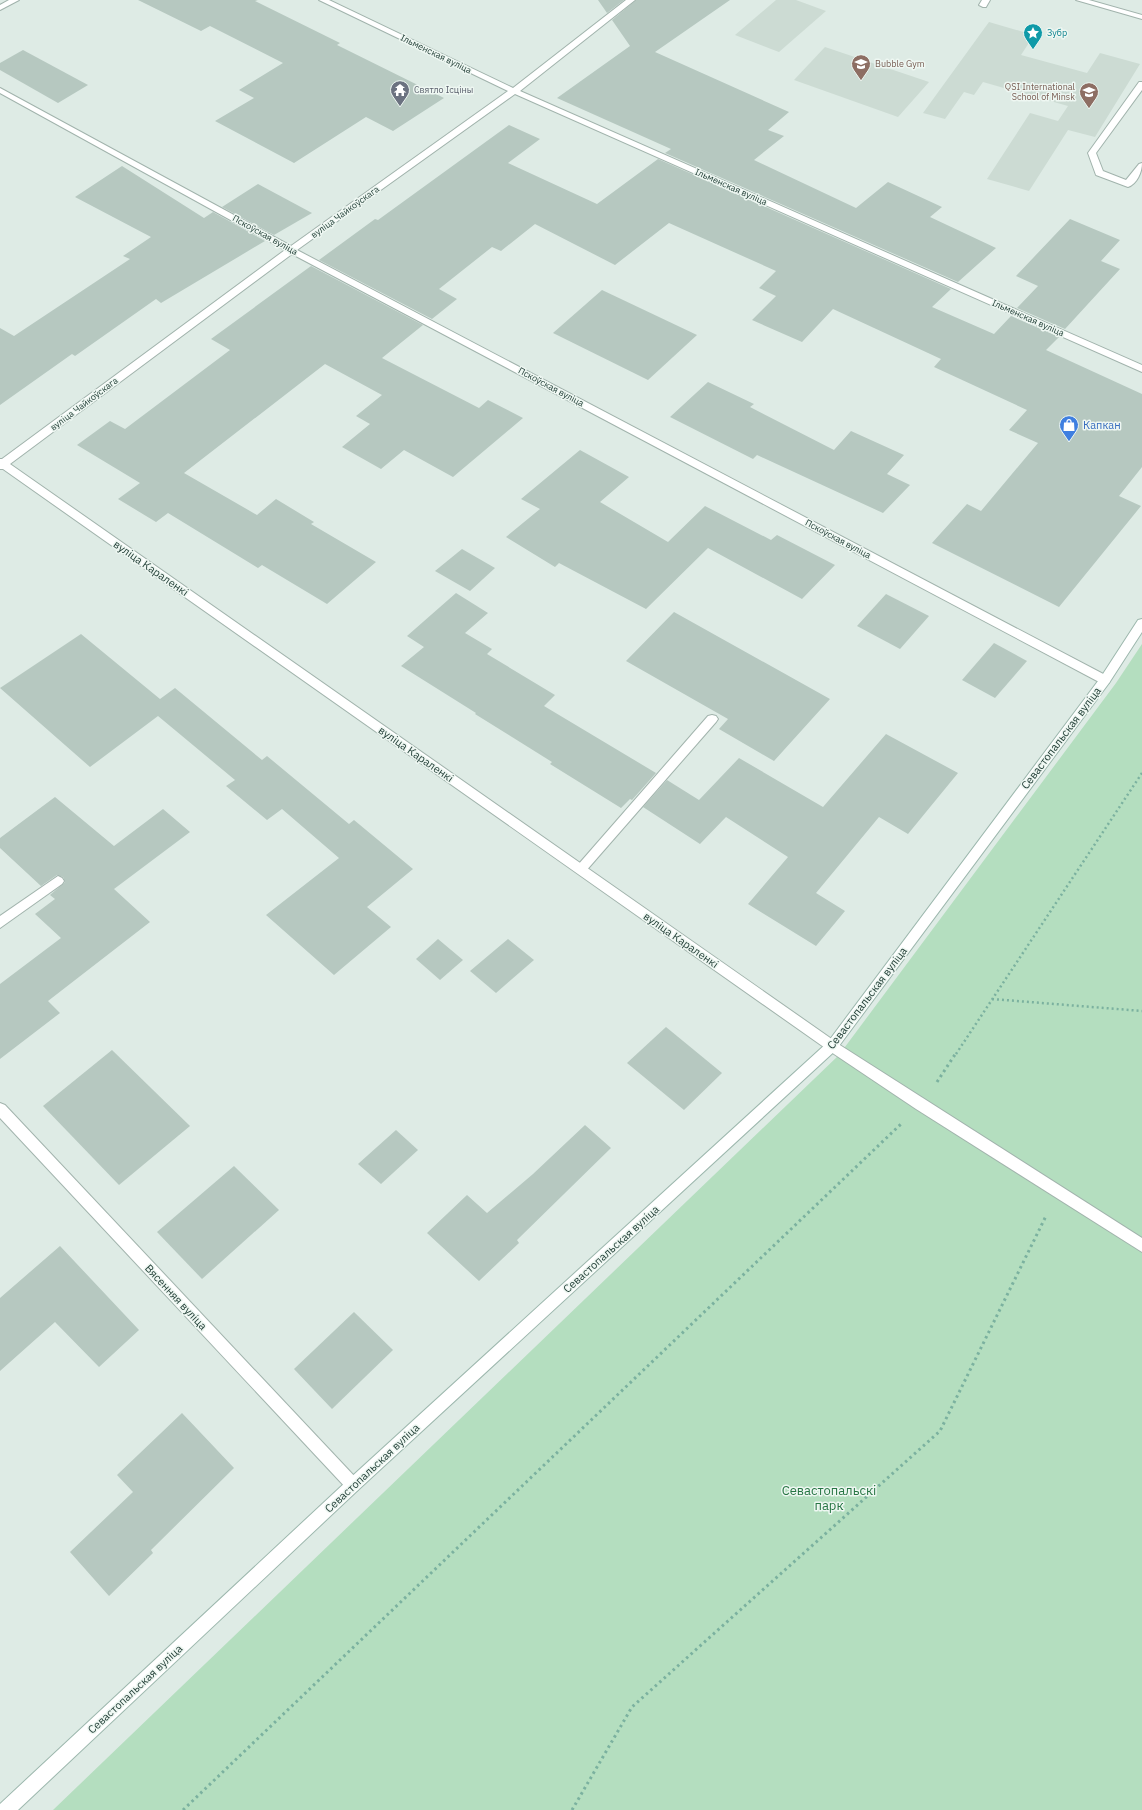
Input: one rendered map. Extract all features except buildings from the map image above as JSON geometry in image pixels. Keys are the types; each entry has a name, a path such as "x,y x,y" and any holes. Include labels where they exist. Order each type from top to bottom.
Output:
{"street":[{"path":"0,8 15,0"},
{"name":"Ільменская вуліца","path":"323,0 514,91 1142,369"},
{"name":"вуліца Чайкоўскага","path":"1,464 291,250 514,91 631,0"},
{"path":"1080,0 1142,16"},
{"path":"1142,84 1092,153 1099,173 1128,184 1142,166"},
{"name":"Пскоўская вуліца","path":"0,90 291,250 1105,680"},
{"name":"вуліца Караленкі","path":"1,464 832,1046 921,1105 1142,1246"},
{"name":"Севастопальская вуліца","path":"6,1810 353,1485 832,1046 1105,680 1142,623"},
{"path":"581,870 712,719"},
{"path":"0,923 58,881"},
{"name":"Вясенняя вуліца","path":"0,1109 353,1485"}],"path":[{"path":"183,1810 921,1105 1142,773"},
{"path":"992,999 1142,1012"},
{"path":"572,1810 632,1707 940,1430 1058,1193"}],"shaded area":[{"path":"776,0 796,0 826,11 779,52 735,35"},
{"name":"QSI International School of Minsk","path":"989,22 1034,35 1021,55 1087,73 1100,53 1140,64 1095,137 1068,130 1029,191 987,179 1030,113 1058,121 1068,106 983,82 974,95 964,92 945,119 923,113"},
{"name":"Bubble Gym","path":"825,47 929,82 898,117 794,80"}],"green space":[{"name":"Севастопальскі парк","path":"1142,644 1142,1810 53,1810 839,1055 1116,683"}],"place":[{"name":"Зубр","path":"1033,50"},
{"name":"Bubble Gym","path":"861,81"},
{"name":"Святло Ісціны","path":"400,107"},
{"name":"QSI International School of Minsk","path":"1089,109"},
{"name":"Капкан","path":"1069,442"}]}
